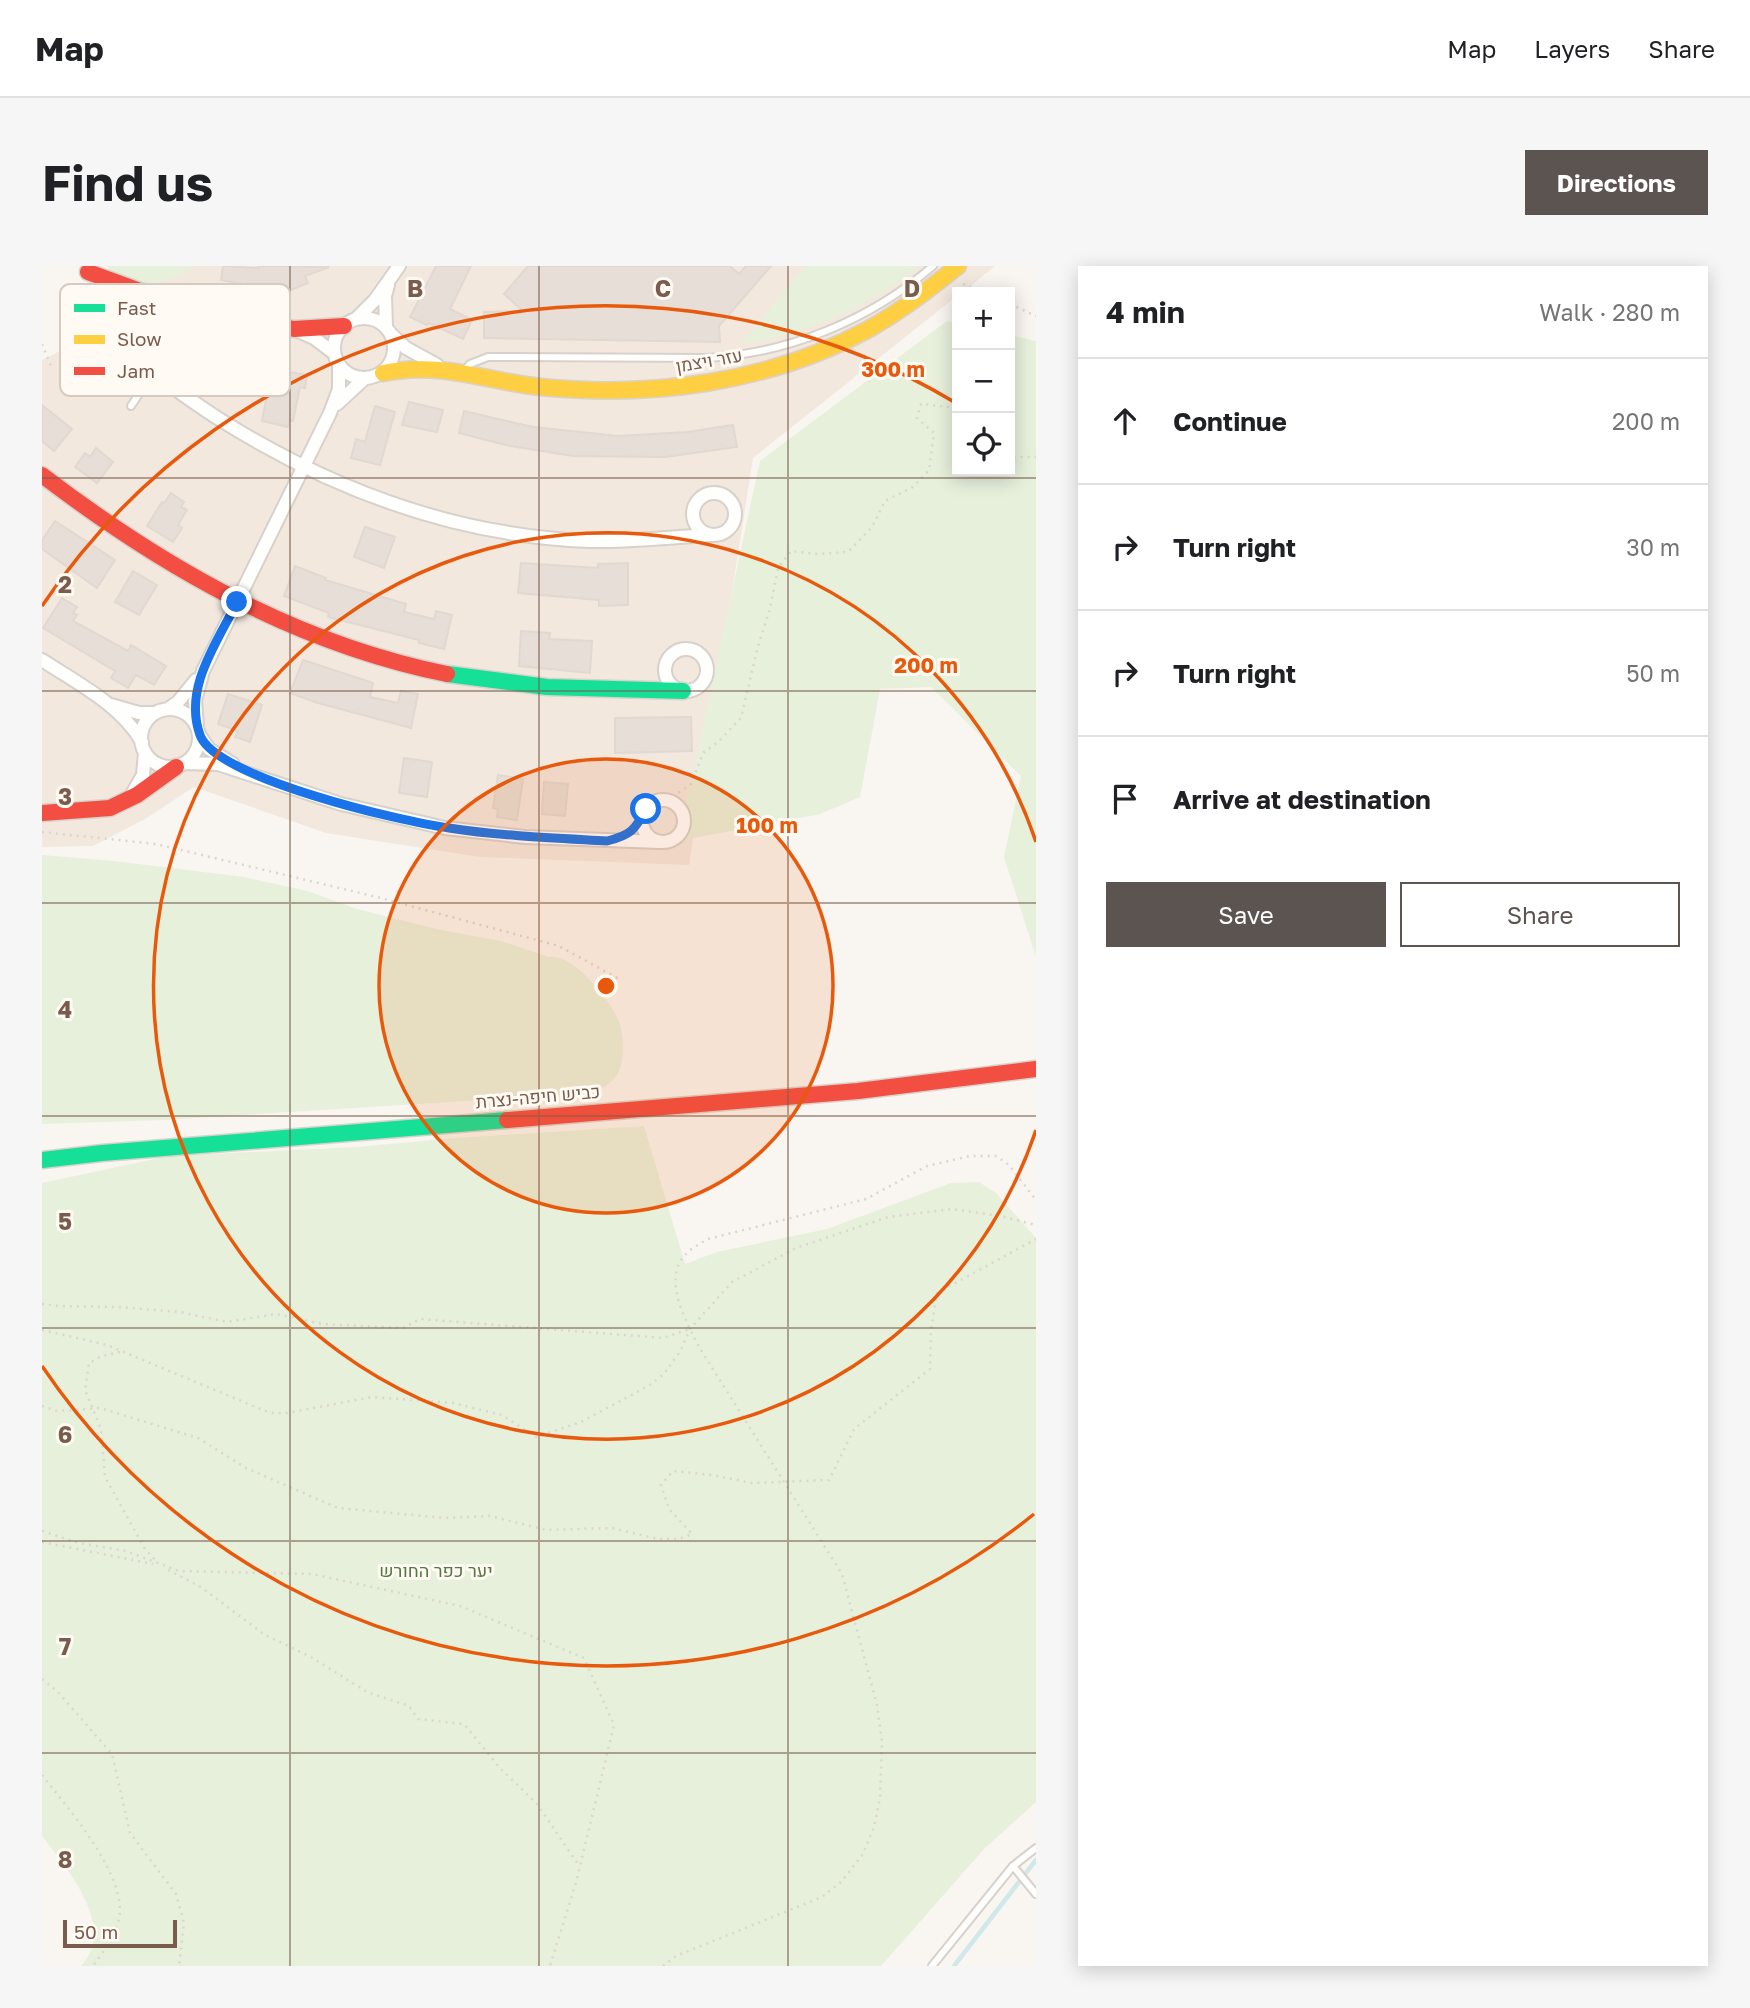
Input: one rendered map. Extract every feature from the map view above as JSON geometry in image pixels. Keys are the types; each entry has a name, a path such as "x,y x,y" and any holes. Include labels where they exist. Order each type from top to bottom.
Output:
{"main road":[{"name":"עזר ויצמן","path":"383,373 419,366 441,367 539,387 587,390 680,387 731,380 820,353 863,332 906,307 952,271"},
{"path":"93,274 123,284"},
{"path":"290,328 350,322"},
{"path":"42,475 122,533 237,602 318,638 431,671 539,687 682,691"},
{"path":"42,813 93,811 118,805 180,765"},
{"name":"כביש חיפה-נצרת","path":"42,1160 858,1091 1036,1069"}],"street":[{"path":"180,765 195,754 198,730 195,701 203,671 304,467 339,389 335,337 388,282 399,266"},
{"path":"330,413 352,388 364,379 383,373 394,355 385,296 388,282"},
{"path":"350,322 377,320 406,348 441,367"},
{"path":"294,329 314,338 354,377 364,379"},
{"path":"186,396 220,420 304,467 376,499 448,521 489,530 592,541 674,537 711,535 723,533 732,524 735,513 727,498 717,494 701,498 695,506 694,519 674,537"},
{"path":"694,519 700,529 711,535"},
{"path":"627,691 657,681 669,658 678,651 689,650 703,659 706,669 704,681 695,689 682,691 671,685 665,675 665,669"},
{"path":"42,660 104,702 136,731 143,747 153,761 161,766 218,764 355,808 445,828 524,837 607,841 666,842 677,837 683,826 680,810 667,801 650,805 642,820 630,833 607,841"},
{"path":"104,702 139,713 155,713 168,709 184,695 203,671"},
{"path":"168,709 183,712 209,749 255,775"},
{"path":"118,805 138,787 146,762 143,728 155,713"},
{"path":"642,820 645,832 660,842"}],"lane":[{"path":"463,372 470,364 488,357 707,358 762,351 796,343 862,314 897,293 933,266"},
{"path":"131,406 138,396"},
{"path":"933,1965 1013,1866 1036,1848"},
{"path":"1013,1866 1036,1894"}],"path":[{"path":"952,271 975,287"},
{"path":"92,284 93,274"},
{"path":"1015,306 1036,316"},
{"path":"42,344 51,366"},
{"path":"667,801 691,784 703,753 741,718 778,568 790,551 817,554 848,552 872,527 885,501 913,487 929,470 934,433 917,418 922,404 952,407"},
{"path":"1015,457 1036,457"},
{"path":"42,832 156,844 377,897 559,946 621,980"},
{"path":"663,1966 676,1956 822,1897 841,1882 863,1854 874,1827 880,1798 882,1742 877,1705 842,1574 690,1329 673,1282 679,1262 687,1252 708,1239 866,1199 927,1166 970,1156 996,1156 1010,1165 1036,1200"},
{"path":"42,1330 107,1345 270,1413 287,1413 372,1397 453,1403 502,1415 536,1437 582,1422 650,1385 663,1374 681,1350 690,1329 732,1282 796,1248 888,1217 952,1209 1000,1216 1036,1225"},
{"path":"42,1406 57,1411 100,1408 198,1438 246,1468 338,1508 445,1518 490,1516 546,1530 612,1528 658,1539 680,1539 692,1534 668,1509 661,1485 673,1471 752,1483 829,1480 854,1429 930,1369 931,1329 937,1293 1036,1239"},
{"path":"42,1304 180,1312 227,1322 276,1314 321,1324 403,1328 420,1319 663,1338 690,1329"},
{"path":"121,1352 102,1356 89,1363 85,1390 101,1429 105,1477 145,1549 160,1565"},
{"path":"42,1531 79,1542 126,1551 178,1572 312,1574 460,1606 584,1658 614,1725 580,1867 550,1966"},
{"path":"42,1542 160,1565 201,1587 265,1635 311,1657 368,1692 409,1706 418,1719 464,1724 499,1767 537,1804 580,1867"},
{"path":"42,1679 58,1692 112,1754 130,1833 176,1894 184,1923 179,1966"},
{"path":"42,1775 82,1826 102,1857 119,1898 119,1918 110,1941 93,1966"}],"shaded area":[{"path":"167,266 995,266 969,287 952,287 952,300 753,458 689,865 480,857 326,833 194,787 145,819 93,846 42,847 42,360 60,351 60,396 290,396 290,284 145,284"}],"green space":[{"path":"107,266 194,266 180,275 153,284 118,284"},
{"path":"805,266 919,266 878,295 835,317 790,334 741,344"},
{"path":"947,321 952,322 952,476 1015,476 1015,336 1036,341 1036,957 1004,857 1021,776 931,687 880,689 860,797 820,814 678,841 760,461"},
{"path":"42,855 244,877 307,891 357,909 441,930 501,941 569,962 599,990 618,1019 623,1040 619,1071 612,1081 595,1093 164,1120 42,1124"},
{"name":"יער כפר החורש","path":"644,1126 685,1264 717,1252 827,1229 951,1183 979,1182 996,1193 1036,1238 1036,1802 984,1849 881,1966 81,1966 91,1950 94,1934 91,1916 75,1880 42,1836 42,1183 169,1156 357,1147"}],"building":[{"path":"223,266 329,267 305,276 308,283 290,290 290,284 242,284 221,280"},
{"path":"436,266 471,266 450,309 472,320 463,339 410,317"},
{"path":"528,266 730,266 739,274 746,266 771,266 719,326 720,342 484,338 484,312 523,311 504,294"},
{"path":"290,372 307,375 305,388 300,387 293,421 289,420 288,427 262,421 267,396 290,396"},
{"path":"409,402 443,410 437,432 402,425"},
{"path":"42,405 72,429 54,451 42,441"},
{"path":"375,406 395,412 380,465 351,458 356,439 365,442"},
{"path":"464,411 533,427 618,436 687,432 733,425 737,447 665,457 573,456 510,446 459,433"},
{"path":"96,448 113,462 97,483 75,467 85,453 90,457"},
{"path":"171,493 184,502 181,507 187,510 178,525 182,528 173,542 147,526"},
{"path":"55,521 115,560 97,588 42,549 42,540"},
{"path":"365,527 395,537 384,568 354,557"},
{"path":"521,563 598,568 598,564 628,563 628,605 599,606 599,600 518,593"},
{"path":"295,566 326,578 325,580 406,604 404,612 434,619 436,611 452,615 444,649 328,617 329,613 284,596"},
{"path":"133,571 157,585 139,615 115,602"},
{"path":"62,598 77,607 73,613 77,615 73,621 128,651 131,645 166,666 154,685 136,675 128,688 111,678 115,671 43,628"},
{"path":"521,631 550,633 549,639 592,641 590,673 519,666"},
{"path":"303,660 373,683 370,697 398,703 401,691 418,694 411,728 290,693"},
{"path":"228,694 262,705 250,742 235,737 238,731 218,724"},
{"path":"691,717 692,751 615,753 615,718"},
{"path":"404,758 432,762 427,797 399,793"},
{"path":"498,775 523,779 517,820 497,817 498,809 493,808"},
{"path":"544,782 568,784 565,816 542,814"}],"waterway":[{"path":"954,1966 1036,1860"}],"traffic: fast":[{"path":"447,674 547,687 683,691"},
{"path":"42,1160 507,1120"}],"traffic: slow":[{"path":"383,373 425,369 541,387 583,390 666,388 708,382 790,363 829,348 891,316 958,266"}],"traffic: jam":[{"path":"88,272 121,284"},
{"path":"290,328 344,326"},
{"path":"42,475 135,541 233,598 337,643 447,674"},
{"path":"42,813 110,808 137,795 176,767"},
{"path":"507,1120 858,1091 1036,1069"}],"route":[{"path":"237,602 203,671 197,690 195,712 203,743 223,758 255,775 368,811 445,828 524,837 607,841 637,828 646,809"}]}
